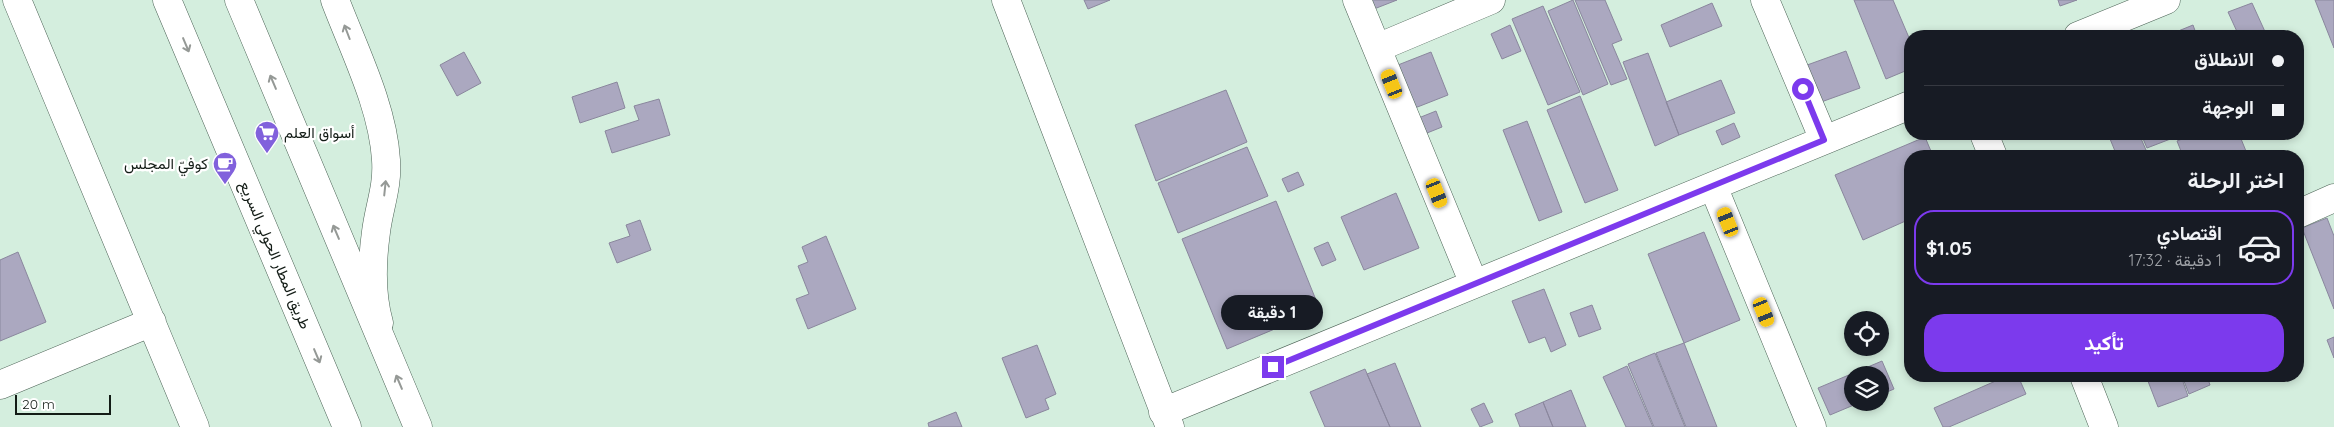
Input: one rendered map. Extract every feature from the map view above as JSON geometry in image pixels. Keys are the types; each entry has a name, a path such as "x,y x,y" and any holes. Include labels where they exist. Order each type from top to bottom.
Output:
{"main road":[{"path":"17,0 195,427"},
{"name":"طريق المطار الحولي السريع","path":"167,0 347,427"},
{"path":"239,0 418,427"},
{"path":"335,0 378,116 384,138 386,185 376,230 373,274 376,312 388,356"},
{"path":"1006,0 1167,420 1474,284 1904,107"},
{"path":"1357,0 1474,284"},
{"path":"1377,48 1491,0"},
{"path":"1764,0 1824,140"},
{"path":"2093,30 2166,0"},
{"path":"1713,186 1804,424"},
{"path":"2304,211 2334,198"},
{"path":"0,385 152,322"},
{"path":"2086,382 2104,427"}],"building":[{"path":"1084,0 1110,0 1088,9"},
{"path":"1370,0 1397,0 1374,9"},
{"path":"1573,0 1608,84 1583,95 1548,11"},
{"path":"1575,0 1605,0 1622,40 1612,44 1627,79 1611,85"},
{"path":"1854,0 1893,0 1906,30 1904,30 1904,72 1886,79"},
{"path":"2058,0 2077,0 2060,6"},
{"path":"2315,0 2334,0 2334,48"},
{"path":"1712,3 1722,26 1670,47 1661,25"},
{"path":"2252,3 2264,30 2236,30 2228,12"},
{"path":"1543,6 1580,92 1548,105 1512,19"},
{"path":"1510,25 1521,51 1502,59 1491,34"},
{"path":"2193,25 2195,30 2181,30"},
{"path":"1846,51 1860,88 1810,106 1796,69"},
{"path":"464,52 481,83 457,96 440,65"},
{"path":"1431,52 1448,95 1392,117 1375,74"},
{"path":"1648,53 1679,135 1655,146 1623,62"},
{"path":"1721,80 1735,113 1679,135 1666,102"},
{"path":"617,82 625,108 580,123 572,97"},
{"path":"1226,90 1247,142 1156,181 1135,125"},
{"path":"1580,96 1618,190 1585,203 1547,110"},
{"path":"659,99 670,135 612,153 605,131 639,120 634,106"},
{"path":"1436,111 1442,127 1422,135 1416,119"},
{"path":"1527,121 1562,212 1539,221 1503,130"},
{"path":"1734,123 1740,137 1722,145 1716,131"},
{"path":"1918,140 1926,140 1930,150 1904,150 1904,222 1863,240 1835,175"},
{"path":"2110,140 2142,140 2146,150 2115,150"},
{"path":"2144,140 2168,140 2147,148"},
{"path":"2241,140 2246,150 2181,150 2177,141"},
{"path":"1247,147 1268,196 1178,233 1158,183"},
{"path":"1298,172 1304,185 1288,192 1282,179"},
{"path":"1396,193 1419,248 1364,270 1341,217"},
{"path":"1276,201 1320,310 1227,349 1182,239"},
{"path":"2327,218 2334,236 2334,309 2304,233 2304,227"},
{"path":"640,220 651,250 617,263 609,243 630,236 626,225"},
{"path":"1704,232 1740,320 1684,343 1648,254"},
{"path":"826,236 856,309 808,329 796,299 809,294 798,266 808,262 802,247"},
{"path":"1328,242 1336,260 1322,266 1314,248"},
{"path":"18,252 46,322 0,341 0,260"},
{"path":"1544,289 1566,345 1551,352 1545,337 1529,343 1512,301"},
{"path":"1592,305 1601,329 1579,337 1570,313"},
{"path":"2334,337 2334,358 2327,340"},
{"path":"1684,343 1717,427 1686,427 1656,353"},
{"path":"1037,345 1056,394 1045,399 1049,409 1026,418 1002,358"},
{"path":"1655,353 1685,427 1654,427 1628,364"},
{"path":"1882,361 1884,366 1870,366"},
{"path":"1395,363 1421,427 1390,427 1367,374"},
{"path":"1627,366 1653,427 1626,427 1603,377"},
{"path":"1365,369 1390,427 1325,427 1310,392"},
{"path":"1844,377 1844,409 1830,415 1818,388"},
{"path":"1889,377 1894,389 1889,391"},
{"path":"1993,382 2021,382 2026,394 1949,427 1943,427 1934,408"},
{"path":"2148,382 2183,382 2188,396 2158,407"},
{"path":"2184,382 2209,382 2210,385 2189,394"},
{"path":"1571,390 1586,427 1553,427 1543,402"},
{"path":"1543,402 1553,427 1520,427 1515,414"},
{"path":"1484,403 1493,422 1480,427 1471,409"},
{"path":"956,412 962,427 929,427 928,423"}],"place":[{"name":"أسواق العلم","path":"267,154"},
{"name":"كوفيّ المجلس","path":"225,185"}],"route":[{"path":"1273,367 1824,140 1803,89"}]}
